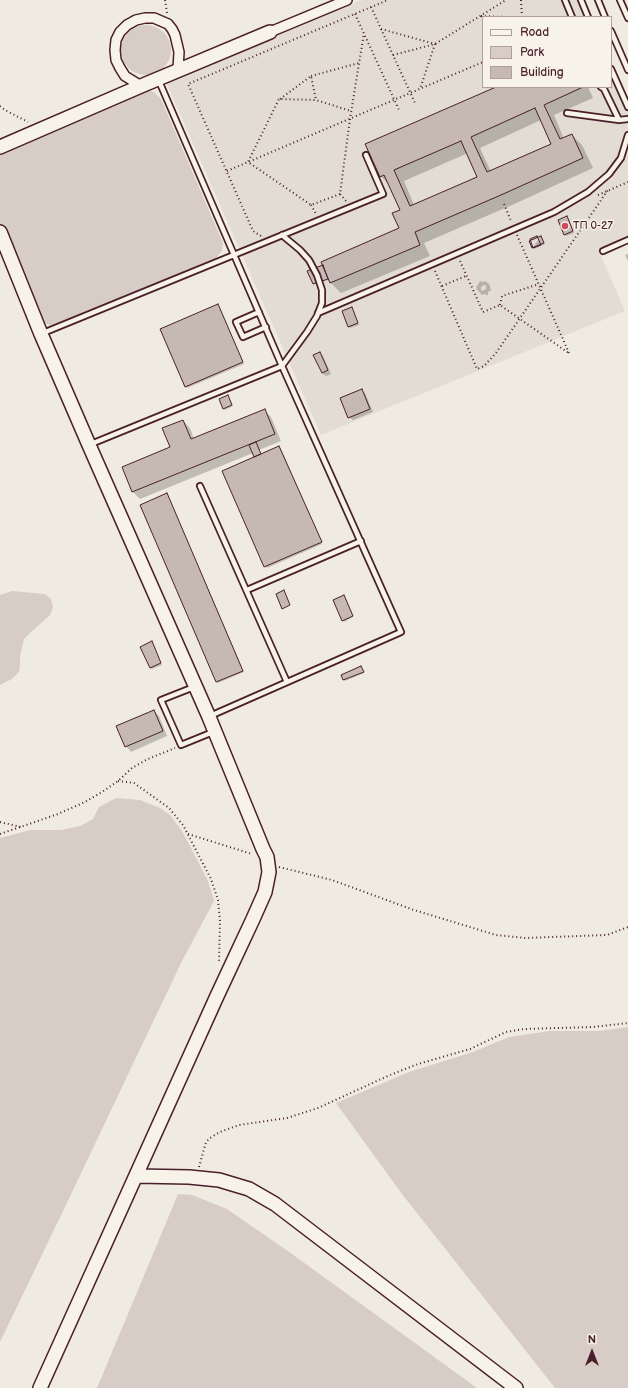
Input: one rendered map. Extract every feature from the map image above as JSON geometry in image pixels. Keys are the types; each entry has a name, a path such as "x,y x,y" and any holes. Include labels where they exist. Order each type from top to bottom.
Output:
{"street":[{"path":"0,147 178,70 347,0"},
{"path":"141,86 125,76 116,60 115,50 116,40 120,32 127,24 136,20 154,18 168,24 175,35 179,52 178,70"},
{"path":"0,232 41,334 215,731 268,864 268,879 265,892 40,1388"},
{"path":"137,1176 219,1180 249,1189 275,1204 516,1388"}],"lane":[{"path":"564,0 572,16"},
{"path":"581,0 588,16"},
{"path":"598,0 605,16"},
{"path":"620,0 628,18"},
{"path":"612,33 628,70"},
{"path":"612,71 628,105"},
{"path":"158,79 282,366 401,632 209,717"},
{"path":"602,88 618,120"},
{"path":"567,113 618,120 628,119"},
{"path":"318,313 554,212 588,192 609,174 621,158 628,135"},
{"path":"41,334 383,194 366,156"},
{"path":"89,445 282,366 307,332 318,313 322,303 322,290 317,275 308,260 300,250 282,235"},
{"path":"603,251 628,240"},
{"path":"259,312 236,322 243,337 266,327"},
{"path":"200,486 287,682"},
{"path":"247,590 361,541"},
{"path":"195,686 162,700 181,745 215,731"}],"path":[{"path":"262,237 252,231 188,84 388,0"},
{"path":"393,55 435,44 506,0"},
{"path":"521,0 522,16"},
{"path":"371,7 415,103"},
{"path":"355,14 399,110"},
{"path":"381,29 435,44"},
{"path":"341,204 347,202 340,194 351,111 364,33"},
{"path":"420,89 435,44"},
{"path":"227,171 482,62"},
{"path":"248,162 279,99 311,76 359,64"},
{"path":"311,76 316,100"},
{"path":"279,99 316,100 351,111"},
{"path":"0,106 41,129"},
{"path":"248,162 311,205 316,214"},
{"path":"433,266 477,368 484,366 496,353 608,190"},
{"path":"311,205 340,194"},
{"path":"504,204 513,225"},
{"path":"309,217 322,212"},
{"path":"500,305 570,354 516,232"},
{"path":"458,256 483,312 500,305"},
{"path":"442,286 467,276"},
{"path":"500,305 502,296 539,284"},
{"path":"0,834 58,814 84,802 118,781 132,768 148,759 181,745"},
{"path":"118,781 134,783 169,808 184,826 211,879 218,900 220,921 219,966"},
{"path":"0,822 22,827"},
{"path":"188,834 255,854 268,864 332,880 414,910 496,935 525,938 607,935 628,927"},
{"path":"196,1178 206,1142 220,1132 239,1125 288,1118 318,1108 390,1075 418,1064 470,1049 506,1032 524,1029 593,1027 628,1023"}],"shaded area":[{"path":"361,0 579,0 586,16 482,16 482,88 612,88 612,75 628,111 628,236 598,249 625,311 321,435 166,82"}],"green space":[{"path":"141,25 151,25 164,32 171,45 171,55 164,68 151,75 141,75 132,71 125,64 121,55 121,45 125,36 132,29"},
{"path":"144,90 154,92 161,99 223,243 222,251 216,258 58,325 49,325 41,321 0,224 0,153"},
{"path":"12,591 45,594 51,599 53,607 50,615 24,639 20,656 19,672 12,679 0,685 0,595"},
{"path":"116,798 140,800 160,808 170,815 182,831 208,881 214,901 182,961 0,1342 0,838 31,830 61,830 80,826 93,819 99,807"},
{"path":"628,1027 628,1388 555,1388 402,1194 336,1103 409,1072 473,1052 509,1037 550,1031 600,1031"},
{"path":"178,1194 192,1195 227,1209 292,1254 477,1388 97,1388"}],"building":[{"path":"494,88 581,88 544,105 560,139 572,134 583,158 415,232 420,245 330,283 321,262 399,228 392,213 400,210 384,175 380,177 365,144","holes":["535,108 551,144 487,172 471,137","461,141 477,177 410,206 394,170"]},
{"name":"ТП 0-27","path":"567,216 573,231 564,235 558,220"},
{"path":"537,236 541,245 533,248 530,239"},
{"path":"541,236 544,243 532,248 529,241"},
{"path":"323,265 328,279 313,284 307,271"},
{"path":"218,304 243,362 185,387 160,329"},
{"path":"352,307 358,323 348,327 342,311"},
{"path":"320,352 328,370 322,373 313,355"},
{"path":"362,389 370,409 348,418 340,398"},
{"path":"228,395 232,405 223,409 219,399"},
{"path":"265,409 275,434 132,492 122,467 170,447 162,428 183,420 191,439"},
{"path":"256,442 261,454 254,457 249,445"},
{"path":"279,446 322,542 264,567 222,471"},
{"path":"167,493 243,671 216,682 140,505"},
{"path":"284,590 290,605 282,609 276,594"},
{"path":"344,595 353,616 342,621 333,600"},
{"path":"152,641 161,663 150,668 140,647"},
{"path":"361,666 364,672 343,680 341,675"},
{"path":"154,710 163,731 125,747 116,726"}],"place":[{"name":"ТП 0-27","path":"565,226"}]}
